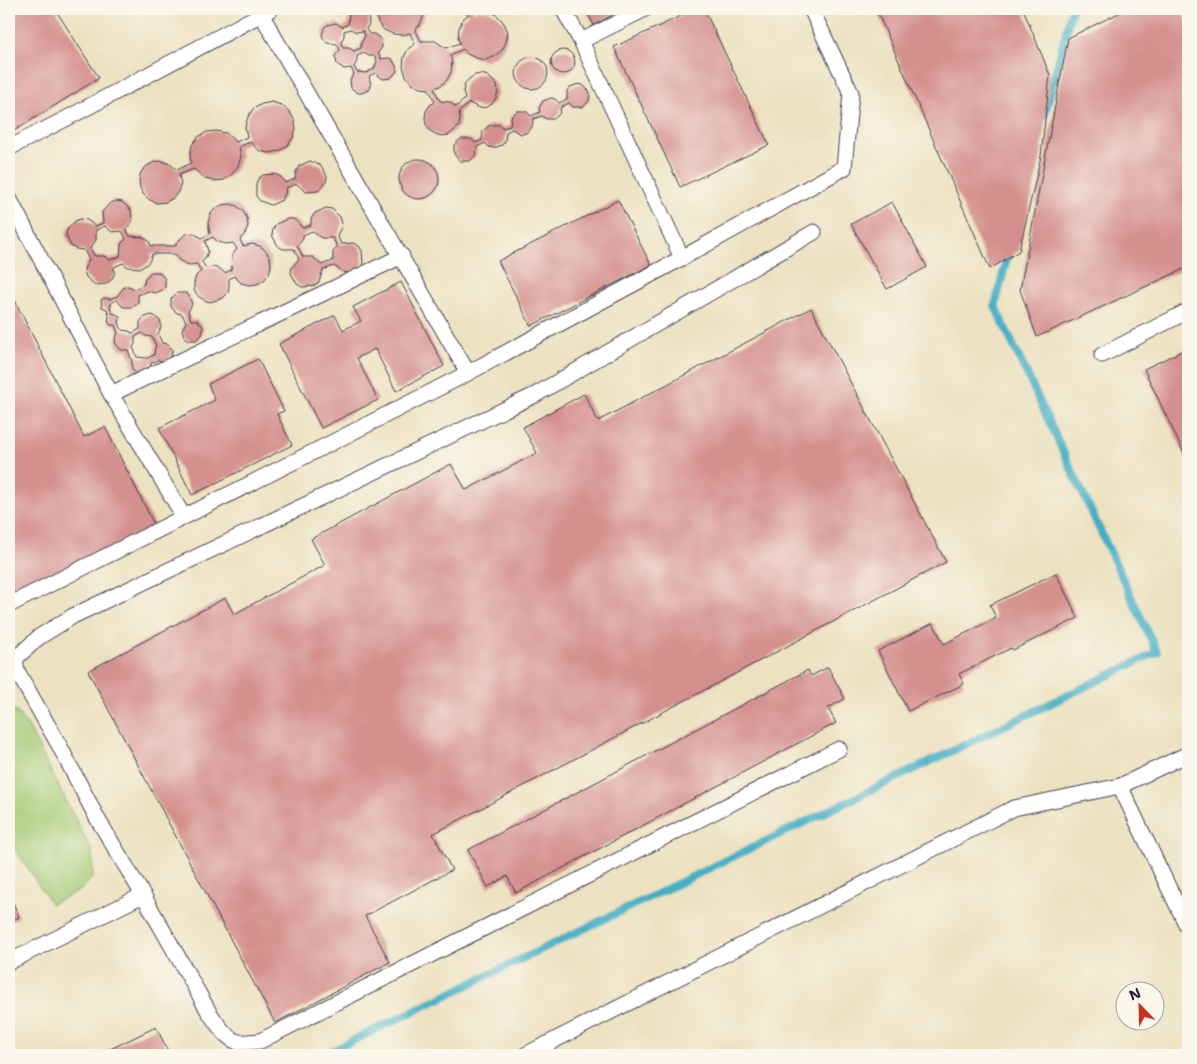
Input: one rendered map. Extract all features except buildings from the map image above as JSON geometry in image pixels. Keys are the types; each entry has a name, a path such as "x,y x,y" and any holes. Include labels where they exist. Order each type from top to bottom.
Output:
{"lane":[{"path":"563,9 581,41 682,258"},
{"path":"581,41 645,9"},
{"path":"9,605 468,373 844,168 852,93 812,9"},
{"path":"9,148 266,12 468,373"},
{"path":"9,198 111,394 184,517"},
{"path":"814,232 535,395 73,616 39,638 15,659 16,671 59,745 97,818 144,895 209,1012 221,1028 238,1042 260,1041 839,750"},
{"path":"111,394 402,256"},
{"path":"1102,355 1188,311"},
{"path":"525,1055 551,1049 1014,808 1120,786 1188,754"},
{"path":"1120,786 1188,928"},
{"path":"9,962 144,895"}],"green space":[{"path":"9,709 17,712 29,728 92,852 93,877 81,890 51,904 14,847 9,849"}],"waterway":[{"path":"1044,116 1072,9"},
{"path":"323,1055 1157,652 995,306 1009,250"}]}
